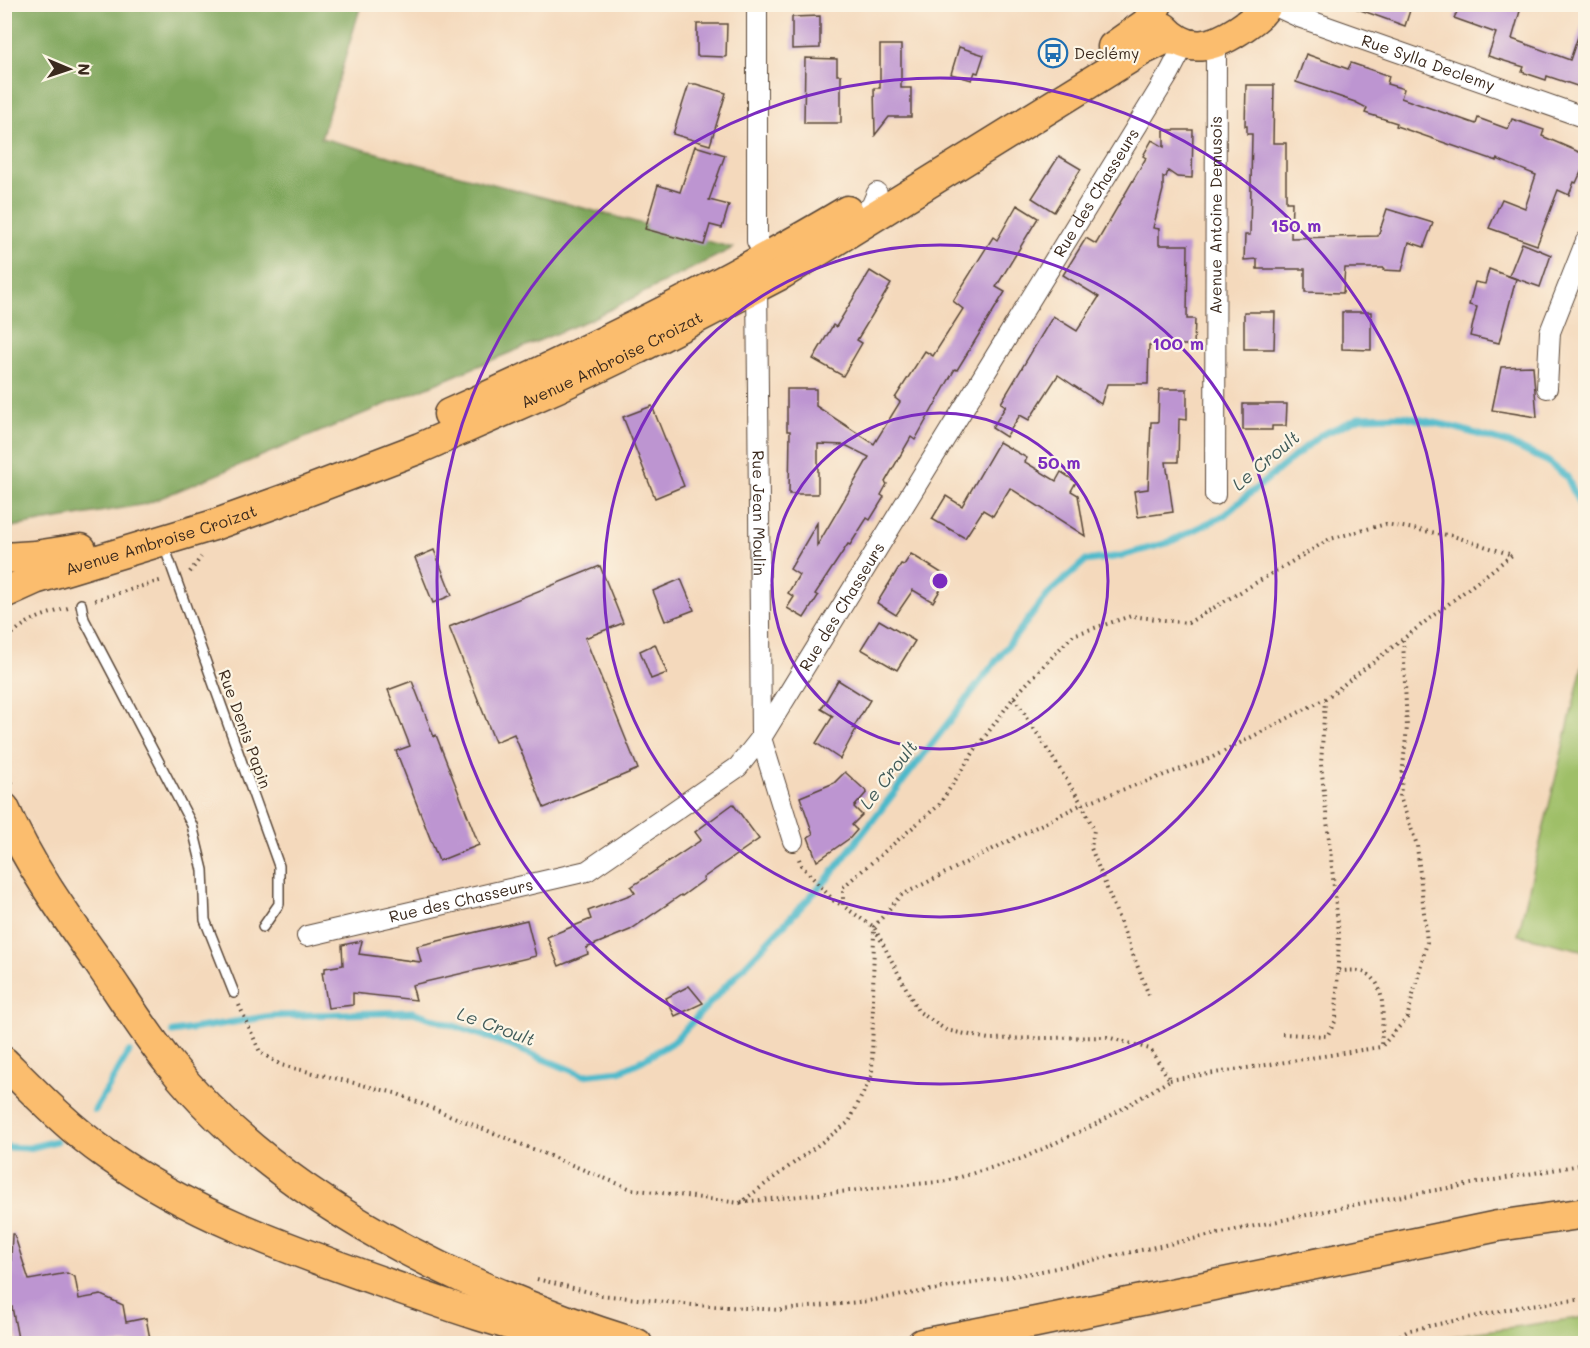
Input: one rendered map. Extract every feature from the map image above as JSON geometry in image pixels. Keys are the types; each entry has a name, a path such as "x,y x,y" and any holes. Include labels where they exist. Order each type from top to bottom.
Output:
{"main road":[{"name":"Avenue Ambroise Croizat","path":"4,558 74,550 242,498 404,434 624,332 766,257 877,193 1137,32 1151,17 1158,4"},
{"path":"1158,4 1161,22 1169,34 1181,41"},
{"path":"1216,43 1253,21 1269,4"},
{"name":"Avenue Ambroise Croizat","path":"4,593 35,579 162,541 289,498 496,416 637,349 756,287 832,244 1144,49 1165,39 1197,46 1216,43"},
{"path":"9,798 42,878 169,1064 210,1108 277,1169 346,1215 438,1265 543,1313 637,1344"},
{"path":"4,1062 62,1118 104,1153 171,1196 207,1215 306,1256 438,1302 537,1333 603,1344"},
{"path":"922,1344 1498,1226 1586,1213"}],"street":[{"path":"757,4 757,241 766,257"},
{"name":"Rue Sylla Declemy","path":"1269,4 1299,17 1586,118"},
{"name":"Rue des Chasseurs","path":"307,936 587,871 738,767 761,738 1170,72 1181,41"},
{"name":"Avenue Antoine Demusois","path":"1215,495 1216,43"},
{"path":"756,287 756,280 763,272 794,257 865,212 871,207 877,193"},
{"path":"1547,388 1550,332 1586,241"},
{"name":"Rue Jean Moulin","path":"756,287 761,738 794,841"}],"lane":[{"name":"Rue Denis Papin","path":"162,541 279,866 279,904 264,927"},
{"path":"81,604 84,619 192,825 203,870 205,920 234,993"}],"path":[{"path":"740,1203 849,1122 872,1075 874,927 900,896 1082,804 1209,759 1325,699 1512,555 1453,536 1386,524 1330,539 1188,623 1131,616 1073,635 1014,697 975,750 939,805 843,887 843,906"},
{"path":"234,993 260,1052 281,1065 395,1093 631,1189 740,1203 947,1182 1022,1159 1100,1122 1170,1080 1381,1047 1407,1018 1427,942 1417,845 1400,797 1407,727 1403,640"},
{"path":"1014,697 1082,804 1094,830 1090,848 1150,998"},
{"path":"1282,1034 1327,1036 1336,1020 1339,934 1321,764 1325,699"},
{"path":"4,766 9,798"},
{"path":"801,865 834,901 874,927 918,1011 946,1030 989,1039 1107,1036 1150,1049 1170,1080"},
{"path":"1339,971 1361,971 1375,980 1383,998 1381,1047"},
{"path":"536,1279 601,1295 704,1306 781,1310 868,1301 1036,1272 1368,1202 1586,1164"},
{"path":"1384,1344 1410,1330 1530,1305 1586,1299"}],"green space":[{"path":"5,5 361,5 321,138 733,248 591,319 146,504 5,528"},
{"path":"1585,655 1586,951 1518,935"},
{"path":"1585,1317 1585,1343 1425,1343 1471,1333"}],"building":[{"path":"1352,4 1412,4 1405,26 1352,7"},
{"path":"1461,4 1522,4 1512,39 1570,60 1583,22 1586,23 1586,89 1547,76 1546,80 1522,72 1524,67 1488,56 1496,33 1454,18"},
{"path":"820,16 820,48 792,49 792,17"},
{"path":"697,24 727,24 726,57 697,56"},
{"path":"880,45 901,45 901,88 911,88 911,117 889,117 875,135 874,88 880,88"},
{"path":"959,47 984,55 978,73 975,72 972,80 951,74"},
{"path":"1306,54 1348,69 1351,63 1389,76 1387,84 1404,89 1401,98 1476,124 1478,118 1508,129 1512,119 1544,130 1542,136 1586,155 1586,161 1569,195 1558,190 1537,245 1489,228 1502,199 1525,208 1536,175 1497,159 1497,161 1396,126 1397,123 1365,113 1367,108 1355,102 1296,82"},
{"path":"805,58 837,59 837,75 841,75 841,123 804,123"},
{"path":"689,84 726,93 710,145 673,134"},
{"path":"1246,85 1274,85 1273,143 1286,143 1286,202 1292,202 1291,238 1378,236 1387,209 1433,223 1424,247 1409,242 1402,271 1383,270 1384,268 1345,268 1343,293 1305,292 1305,269 1257,269 1257,259 1244,260 1245,235 1250,235 1252,134 1247,134 1247,126 1245,126"},
{"path":"1164,130 1193,130 1192,178 1177,177 1168,171 1166,177 1163,177 1163,190 1153,228 1159,229 1159,245 1188,245 1187,319 1195,319 1194,345 1149,345 1148,384 1107,384 1101,404 1058,375 1029,420 1020,415 1006,437 992,428 1006,406 1001,403 1053,316 1077,331 1099,297 1063,275 1086,238 1096,244 1146,158 1143,156 1152,140 1164,147"},
{"path":"695,146 725,155 709,200 729,205 722,228 710,225 704,245 645,229 658,185 680,192"},
{"path":"1059,156 1081,169 1054,212 1032,198"},
{"path":"1017,205 1038,218 996,287 1005,292 957,370 955,369 915,440 911,437 885,482 887,484 881,495 884,497 870,520 867,518 850,545 848,544 815,594 818,596 804,618 787,608 794,597 788,593 799,575 790,569 817,523 817,546 869,457 845,445 818,444 818,494 789,494 790,431 787,431 787,389 816,389 816,406 874,444 900,402 895,398 925,351 933,356 963,309 953,301 993,237 997,240"},
{"path":"1522,243 1551,255 1540,287 1509,276"},
{"path":"1489,269 1516,279 1499,343 1470,336 1477,307 1469,305 1475,282 1485,284"},
{"path":"870,271 891,284 857,340 862,343 843,376 813,359 833,325 836,327"},
{"path":"1244,312 1275,312 1274,349 1244,349"},
{"path":"1342,312 1371,312 1371,350 1342,349"},
{"path":"1533,366 1537,417 1492,410 1501,367"},
{"path":"1159,389 1187,389 1187,420 1179,419 1178,462 1166,462 1173,512 1138,517 1134,491 1148,489 1151,422 1158,422"},
{"path":"1243,404 1287,404 1286,426 1272,426 1272,430 1243,430"},
{"path":"652,406 684,486 655,498 623,417"},
{"path":"999,442 1027,458 1025,462 1056,481 1061,472 1076,482 1071,491 1078,495 1085,536 1010,488 993,516 983,510 965,538 932,519 946,496 962,506"},
{"path":"434,550 452,595 433,603 415,558"},
{"path":"911,554 948,577 933,602 913,590 896,615 877,603 901,564 904,565"},
{"path":"600,566 623,623 585,638 638,769 544,808 514,734 495,742 449,627"},
{"path":"681,579 694,610 665,621 653,591"},
{"path":"879,620 915,641 897,670 861,649"},
{"path":"655,644 667,673 651,679 640,651"},
{"path":"838,680 870,700 853,728 856,729 840,759 816,743 833,716 821,709"},
{"path":"412,681 479,845 439,861 396,751 410,746 388,690"},
{"path":"845,772 867,792 854,807 862,815 852,825 857,830 850,838 817,861 808,837 813,834 800,797 834,783"},
{"path":"733,804 759,839 703,878 704,880 682,896 630,930 586,948 588,954 559,966 547,937 591,919 588,911 635,893 631,887 701,840 695,832"},
{"path":"527,920 536,956 412,985 416,1000 353,993 353,1005 328,1008 322,972 325,972 325,968 343,965 342,945 362,941 359,954 421,962 417,946"},
{"path":"689,986 703,1003 675,1016 666,998"},
{"path":"12,1234 14,1234 29,1280 67,1273 75,1277 79,1299 101,1295 123,1305 126,1322 146,1318 151,1344 19,1344 12,1307 4,1309 4,1284 10,1283"}],"waterway":[{"name":"Le Croult","path":"173,1032 271,1016 413,1012 496,1040 583,1075 620,1071 674,1041 828,878 1048,594 1085,561 1121,556 1167,543 1223,516 1319,436 1361,417 1403,416 1508,443 1547,461 1567,477 1581,507 1586,511"},
{"name":"Le Croult","path":"95,1110 129,1052"},
{"name":"Le Croult","path":"4,1147 29,1148 56,1141"}],"place":[{"name":"Declémy","path":"1053,53"}]}
